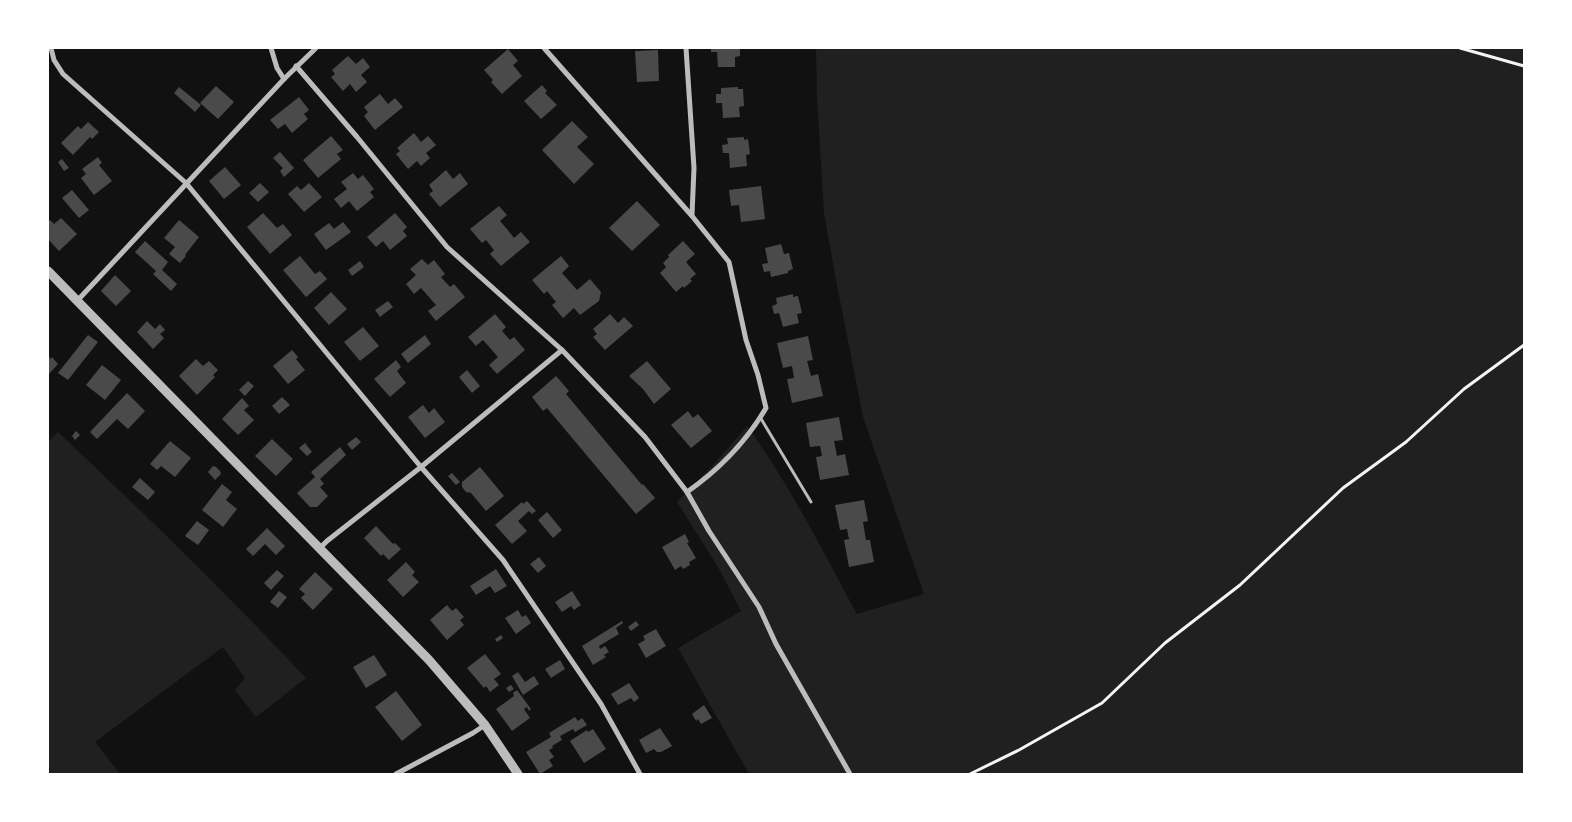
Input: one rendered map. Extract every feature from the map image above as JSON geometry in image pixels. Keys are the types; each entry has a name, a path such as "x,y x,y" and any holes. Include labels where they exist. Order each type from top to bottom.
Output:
{"street":[{"path":"51,48 54,60 64,74 186,183 421,467 503,560 601,704 640,774"},
{"path":"271,48 277,68 284,79"},
{"path":"77,301 296,66 316,48"},
{"path":"544,48 692,216 729,262 746,340 758,375 766,408 751,433 710,476 687,492"},
{"path":"686,48 694,168 692,216"},
{"path":"296,66 447,247 562,350 644,437 687,492 709,531 759,607 776,644 850,774"},
{"path":"48,270 429,660 485,725 518,774"},
{"path":"320,548 562,350"},
{"path":"396,774 474,733 485,725"}],"lane":[{"path":"760,417 810,502"}],"path":[{"path":"1460,48 1524,66"},
{"path":"970,774 1019,750 1102,703 1166,643 1240,585 1343,488 1406,442 1464,389 1524,344"}],"shaded area":[{"path":"816,48 1524,48 1524,774 749,774 678,648 741,611 718,567 677,502 716,462 747,426 777,471 857,614 924,594 863,417 824,213"},
{"path":"58,432 184,553 306,678 256,717 235,690 245,678 223,647 95,742 120,774 48,774 48,442"}],"building":[{"path":"711,48 740,48 740,56 735,57 735,67 718,67 717,52 711,52"},
{"path":"508,49 518,61 513,65 522,76 502,94 491,82 493,80 484,70"},
{"path":"658,50 659,81 637,82 635,51"},
{"path":"348,56 356,64 363,58 370,67 361,75 367,82 356,92 350,84 343,91 331,77 335,74 332,70"},
{"path":"542,85 547,91 545,93 557,105 541,119 524,101"},
{"path":"216,86 234,102 218,119 200,103"},
{"path":"179,87 201,105 195,112 174,93"},
{"path":"738,87 738,89 743,89 744,106 739,107 740,117 723,118 722,103 716,103 716,94 721,94 721,88"},
{"path":"380,94 388,104 395,98 403,107 375,130 364,116 368,112 364,107"},
{"path":"299,97 309,110 304,114 308,119 292,133 285,124 278,129 270,120"},
{"path":"572,121 588,137 577,147 594,164 574,184 542,150"},
{"path":"88,122 99,132 92,139 90,137 73,155 61,143 78,126 81,129"},
{"path":"414,133 421,142 428,136 436,145 426,153 430,158 421,166 417,161 408,169 396,154 400,151 397,148"},
{"path":"331,136 343,150 337,154 341,159 318,178 303,160"},
{"path":"744,137 744,140 748,139 750,154 746,155 747,166 730,168 729,153 723,153 722,145 728,144 727,138"},
{"path":"280,152 294,168 284,177 280,171 283,168 273,158"},
{"path":"98,157 102,163 99,165 112,181 94,195 81,178 86,174 82,169"},
{"path":"62,159 69,168 64,171 58,162"},
{"path":"225,167 241,185 224,199 209,181"},
{"path":"446,170 453,179 460,173 468,184 440,207 429,194 433,191 429,185"},
{"path":"353,173 358,179 363,175 374,189 370,192 374,197 357,211 349,201 341,208 334,199 347,189 341,182"},
{"path":"260,183 269,192 258,202 249,193"},
{"path":"309,183 322,197 304,212 288,194 297,186 301,190"},
{"path":"761,186 765,219 741,222 739,205 731,206 729,190"},
{"path":"72,190 89,210 79,218 62,198"},
{"path":"637,201 660,225 632,251 609,228"},
{"path":"499,206 507,215 500,221 514,238 521,232 530,242 501,266 490,254 494,250 486,240 482,243 470,229"},
{"path":"263,213 277,228 283,224 292,235 270,254 247,227"},
{"path":"395,213 407,227 403,231 407,236 390,250 383,241 376,247 367,237"},
{"path":"61,218 77,234 59,251 48,239 48,222 50,220 54,224"},
{"path":"179,220 199,237 180,263 169,254 175,247 164,238"},
{"path":"343,222 351,232 326,250 314,234 329,223 334,229"},
{"path":"145,241 168,262 162,270 177,284 171,291 153,274 156,271 135,252"},
{"path":"683,241 695,254 686,262 696,274 690,279 692,281 676,292 660,273 666,267 663,263 669,257 668,255"},
{"path":"781,244 784,254 789,253 793,269 788,271 788,273 771,277 770,271 764,272 762,264 768,263 765,248"},
{"path":"300,256 315,274 320,271 327,279 306,297 283,270"},
{"path":"561,256 569,266 562,273 577,290 590,279 601,292 599,301 580,315 574,308 563,318 552,305 556,302 547,291 544,294 532,280"},
{"path":"422,259 428,265 434,260 445,274 441,277 450,287 454,284 465,297 436,321 428,311 436,305 421,288 414,294 406,284 416,275 410,269"},
{"path":"360,261 364,267 352,276 348,270"},
{"path":"115,275 131,291 116,306 101,291"},
{"path":"331,292 347,309 329,325 314,308"},
{"path":"793,294 793,297 798,296 802,313 797,314 799,323 783,327 779,313 774,314 772,306 777,304 776,298"},
{"path":"388,301 393,307 380,317 375,310"},
{"path":"495,314 506,327 502,331 510,340 514,337 525,350 497,374 489,365 498,357 483,340 476,346 468,337"},
{"path":"610,314 618,323 624,317 633,326 605,350 593,337 597,334 593,329"},
{"path":"147,321 155,329 160,324 165,330 160,334 164,338 153,349 137,332"},
{"path":"363,327 379,346 360,361 344,342"},
{"path":"88,335 98,342 68,380 58,373"},
{"path":"425,335 431,344 408,363 401,354"},
{"path":"808,336 813,360 807,361 811,376 818,374 823,396 792,403 787,379 794,378 792,366 783,368 777,343"},
{"path":"292,350 298,357 296,359 305,370 288,384 273,366"},
{"path":"48,356 51,359 52,357 58,364 48,375"},
{"path":"196,359 203,366 209,361 218,370 213,375 215,377 197,395 179,376"},
{"path":"396,360 401,367 397,371 406,383 390,397 374,379"},
{"path":"647,361 671,389 654,404 643,389 629,376"},
{"path":"102,365 121,380 105,400 86,385"},
{"path":"467,370 480,386 472,393 459,377"},
{"path":"556,376 569,391 566,394 655,498 636,514 547,408 543,411 532,397"},
{"path":"248,381 254,386 245,396 239,390"},
{"path":"127,393 145,411 128,429 117,419 97,439 90,432"},
{"path":"282,397 290,405 279,414 272,406"},
{"path":"242,398 249,406 244,410 254,420 238,435 222,419"},
{"path":"423,405 429,413 434,408 445,422 425,438 408,417"},
{"path":"688,411 693,418 698,414 712,431 691,448 671,425"},
{"path":"839,417 843,440 834,441 837,456 845,454 849,475 820,480 816,457 822,456 820,446 810,447 806,423"},
{"path":"76,431 80,435 75,440 72,436"},
{"path":"356,437 361,442 352,450 347,444"},
{"path":"272,439 293,459 276,476 255,456"},
{"path":"170,441 191,458 175,477 161,466 157,470 150,464"},
{"path":"305,443 312,452 307,456 299,448"},
{"path":"340,447 346,455 320,479 324,484 320,487 328,496 317,507 310,507 297,493 315,477 311,472"},
{"path":"213,466 221,474 215,480 208,472"},
{"path":"480,467 504,496 486,511 471,493 466,492 462,487 462,482"},
{"path":"452,473 460,482 456,485 448,476"},
{"path":"140,478 155,492 148,500 132,487"},
{"path":"222,484 232,492 226,500 237,509 223,527 202,510"},
{"path":"864,500 868,521 863,522 866,540 870,540 874,562 849,567 844,540 849,539 847,529 840,530 835,505"},
{"path":"527,501 536,511 532,514 529,511 518,521 527,531 512,544 495,525 522,502 523,504"},
{"path":"547,512 562,530 553,538 538,520"},
{"path":"197,521 209,530 198,545 185,536"},
{"path":"376,526 393,544 395,543 401,549 389,560 383,554 381,556 364,538"},
{"path":"267,528 285,546 276,555 265,544 253,556 246,549"},
{"path":"685,534 689,542 687,543 696,558 683,569 681,566 675,570 662,547"},
{"path":"539,557 546,566 538,573 530,564"},
{"path":"406,562 415,572 412,575 419,582 403,597 387,580"},
{"path":"496,569 507,586 495,593 490,586 476,595 470,586"},
{"path":"277,570 284,576 271,590 264,583"},
{"path":"315,572 333,589 313,610 301,598 305,594 299,589"},
{"path":"279,591 287,597 278,608 270,602"},
{"path":"572,591 581,605 574,610 571,606 562,612 555,602"},
{"path":"447,605 452,611 456,608 464,617 460,620 464,625 447,640 430,620"},
{"path":"518,610 522,617 526,615 531,623 516,634 505,618"},
{"path":"622,621 623,623 616,628 619,634 599,646 600,649 605,646 609,652 604,655 606,657 593,665 582,646"},
{"path":"636,621 639,625 631,631 628,627"},
{"path":"656,629 666,646 646,658 638,644 645,640 643,636"},
{"path":"501,635 503,638 497,642 495,639"},
{"path":"485,654 501,674 494,679 499,685 490,692 486,686 484,688 467,668"},
{"path":"374,655 387,675 366,688 353,667"},
{"path":"560,660 565,669 551,678 545,669"},
{"path":"518,672 525,682 534,676 539,684 523,695 512,676"},
{"path":"629,683 639,698 634,702 631,698 618,705 611,694"},
{"path":"511,685 514,689 509,692 506,688"},
{"path":"517,690 531,709 529,711 527,707 524,709 530,718 512,731 496,709 514,696 513,693"},
{"path":"396,691 422,725 402,741 375,707"},
{"path":"704,705 712,718 701,724 698,719 696,721 692,714"},
{"path":"575,717 578,721 582,718 587,725 575,732 573,729 560,736 562,740 549,750 554,757 549,760 553,766 540,774 526,752 551,737 549,733"},
{"path":"660,728 672,746 661,752 657,752 654,749 646,753 639,740"},
{"path":"593,729 606,749 584,763 570,741 587,730 588,732"}]}
